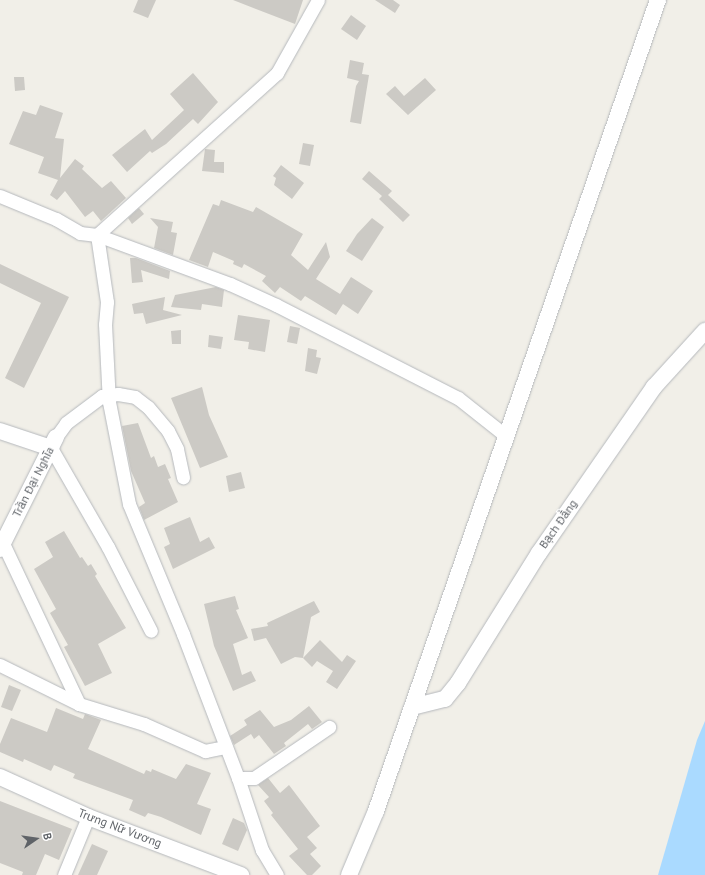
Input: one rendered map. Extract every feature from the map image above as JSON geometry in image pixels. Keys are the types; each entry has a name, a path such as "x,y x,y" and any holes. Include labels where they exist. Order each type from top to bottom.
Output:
{"street":[{"path":"97,235 277,73 318,0"},
{"path":"349,875 376,811 658,0"},
{"path":"0,196 56,219 80,233 97,235 230,284 276,305 458,398 506,436"},
{"path":"97,235 107,302 105,324 109,395 129,504 238,778 262,850 277,875"},
{"name":"Bạch Đằng","path":"412,707 446,698 458,683 539,553 654,386 705,331"},
{"path":"53,442 66,423 78,412 102,396 109,395 135,397 162,421 177,449 183,477"},
{"path":"0,430 53,442 151,631"},
{"name":"Trần Đại Nghĩa","path":"1,543 53,442"},
{"path":"1,543 79,704"},
{"path":"0,665 79,704 144,724 205,750 226,747"},
{"path":"238,778 254,778 329,727"},
{"name":"Trưng Nữ Vương","path":"0,777 88,817 241,875"},
{"path":"64,875 88,817"}],"water":[{"path":"705,721 705,875 658,875 697,740"}],"building":[{"path":"138,0 156,0 148,18 133,12"},
{"path":"233,0 303,0 295,24"},
{"path":"375,0 393,0 400,5 395,13"},
{"path":"351,15 366,26 357,40 341,29"},
{"path":"350,60 364,63 362,74 369,75 361,124 350,122 356,86 359,81 347,78"},
{"path":"193,73 218,102 198,124 193,119 166,144 152,153 150,151 127,172 112,155 145,129 152,140 184,110 170,94"},
{"path":"14,77 24,77 25,90 15,91"},
{"path":"425,78 436,90 408,115 386,94 395,86 404,96"},
{"path":"40,105 63,113 55,138 64,139 60,178 75,159 84,166 82,169 102,188 111,181 126,198 101,221 93,211 85,217 65,191 57,200 50,195 58,180 38,173 44,157 9,144 23,111 36,115"},
{"path":"303,143 314,145 310,166 299,164"},
{"path":"205,149 215,150 214,162 224,162 224,173 202,171"},
{"path":"281,165 304,183 292,199 274,185 276,178 273,176"},
{"path":"369,171 392,191 388,195 410,215 403,222 379,199 382,196 362,179"},
{"path":"221,200 253,212 256,207 303,234 291,255 308,270 326,242 330,257 316,279 340,294 351,277 373,291 358,314 343,304 336,315 305,296 301,301 280,287 275,293 262,281 266,276 244,264 242,268 233,264 234,261 213,252 208,267 189,260 213,204 219,206"},
{"path":"139,208 144,214 132,224 128,218"},
{"path":"150,218 173,222 171,232 177,233 173,255 154,248 158,227"},
{"path":"372,218 384,227 362,261 346,251 357,234"},
{"path":"130,258 136,258 170,271 169,279 141,270 143,282 132,283"},
{"path":"0,264 69,297 24,388 5,378 41,303 0,283"},
{"path":"216,287 224,290 222,307 202,304 201,310 171,307 175,295"},
{"path":"165,297 163,310 182,315 146,324 143,313 134,314 132,304"},
{"path":"238,315 270,320 265,352 248,349 249,342 234,340"},
{"path":"290,326 300,328 297,344 287,342"},
{"path":"181,330 181,344 172,344 171,331"},
{"path":"209,335 223,337 221,349 208,347"},
{"path":"308,348 317,350 316,357 321,358 317,374 305,371"},
{"path":"202,387 209,415 228,457 200,468 171,398"},
{"path":"138,423 151,458 154,456 158,467 165,464 171,478 168,479 178,502 144,520 139,507 145,503 131,471 122,426"},
{"path":"241,472 245,488 229,492 226,476"},
{"path":"190,517 200,542 209,537 215,548 173,569 164,547 170,544 164,528"},
{"path":"64,531 80,558 82,557 88,566 91,564 97,574 95,576 126,628 98,644 112,673 85,686 64,647 68,645 50,613 56,609 34,569 53,557 45,542"},
{"path":"235,596 239,609 236,610 248,638 233,644 242,675 251,671 256,681 233,691 214,646 204,604"},
{"path":"314,601 320,612 311,617 303,658 295,657 281,664 266,638 254,641 251,629 268,626 267,623"},
{"path":"320,640 342,662 347,655 356,661 337,689 326,682 333,671 317,661 312,667 303,658"},
{"path":"9,685 21,690 12,711 1,707"},
{"path":"309,706 322,722 312,729 308,724 284,743 286,746 274,754 259,735 254,739 251,734 234,745 230,736 247,725 244,720 260,710 274,727 291,720"},
{"path":"56,708 83,719 85,714 101,720 88,749 144,774 146,770 151,772 152,769 176,779 186,764 211,773 197,804 211,809 201,835 161,817 148,813 145,817 129,810 133,800 73,778 75,774 54,765 51,771 24,759 23,762 0,752 0,744 11,718 47,732"},
{"path":"268,778 280,793 289,785 320,826 307,837 317,848 310,854 321,866 312,875 307,875 289,856 298,849 271,815 273,813 264,801 269,797 258,785"},
{"path":"0,801 72,829 59,860 45,854 36,875 22,875 23,872 0,863"},
{"path":"233,818 244,823 247,830 238,851 222,844"},
{"path":"92,844 108,851 97,875 78,875"}]}
